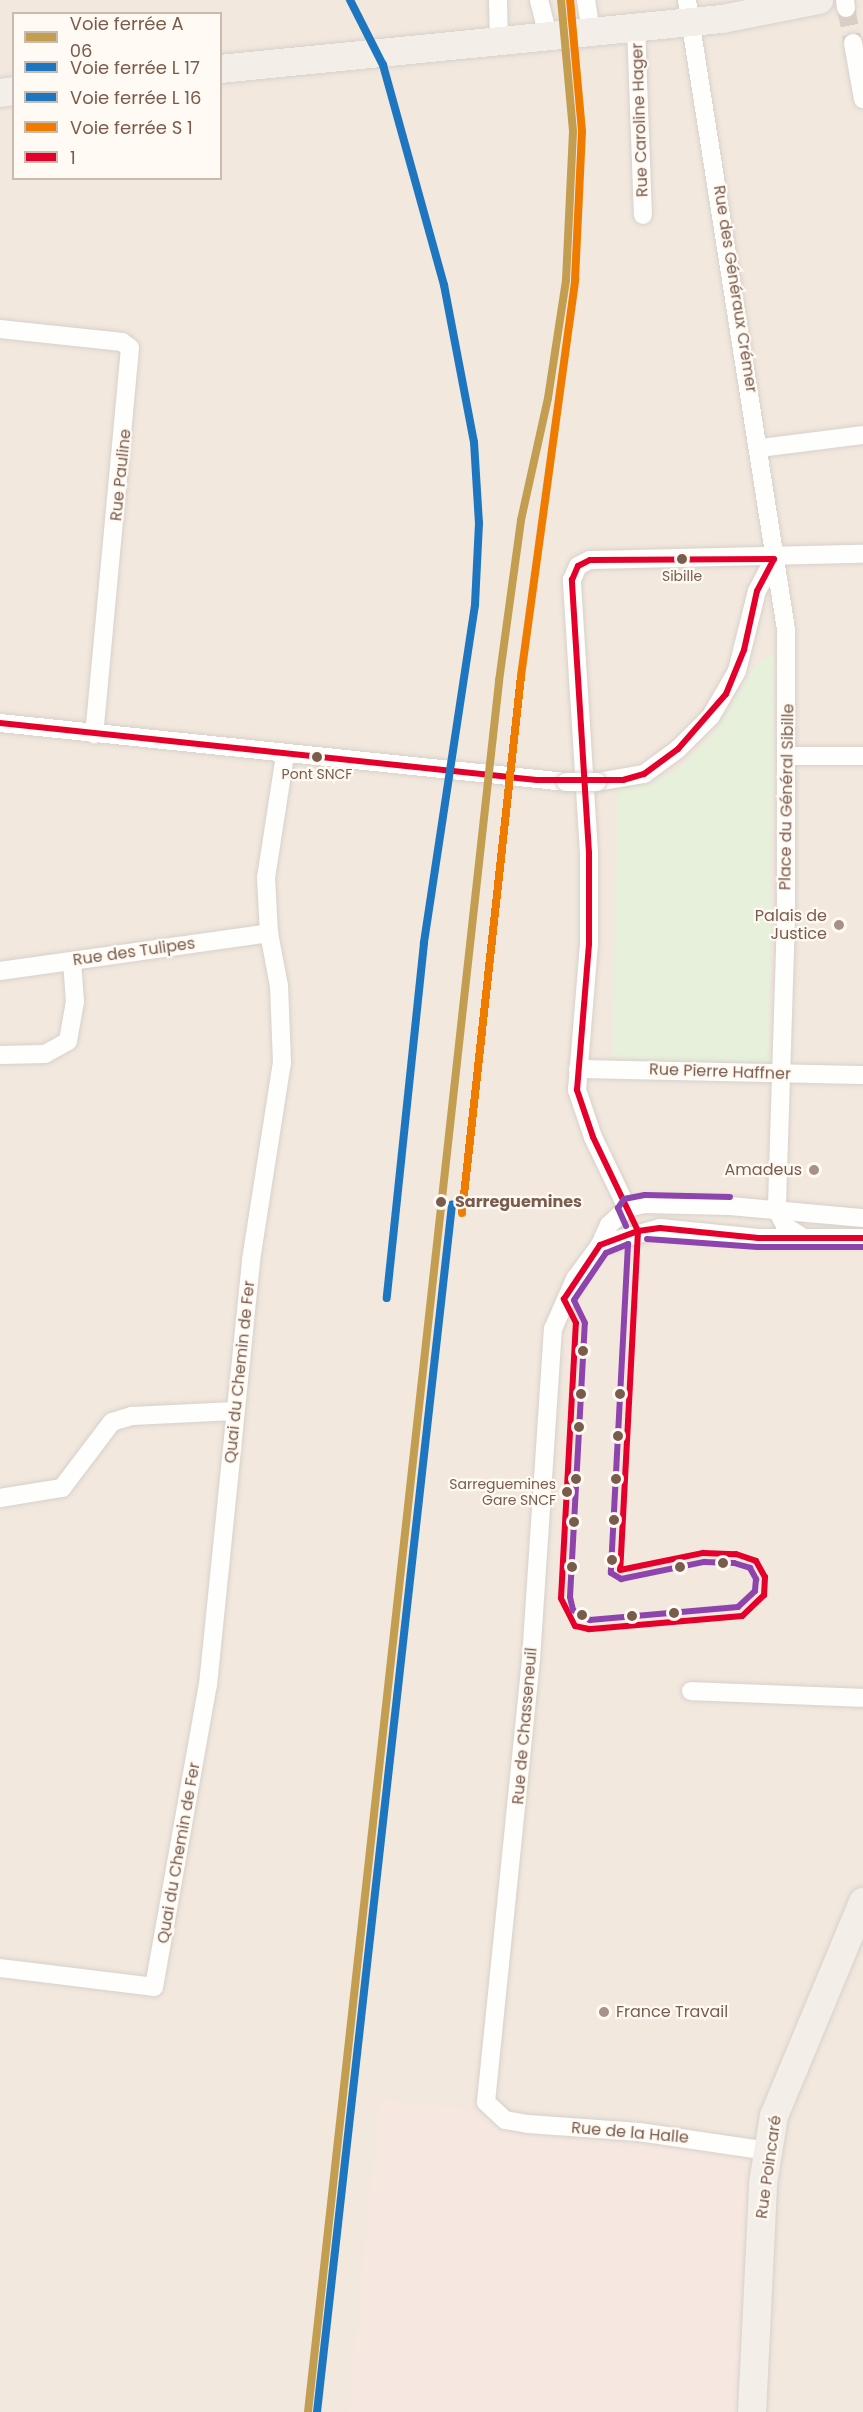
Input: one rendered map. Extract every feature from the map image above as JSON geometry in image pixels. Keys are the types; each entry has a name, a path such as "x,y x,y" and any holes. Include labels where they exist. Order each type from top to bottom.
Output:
{"main road":[{"path":"222,69 636,26 689,11 819,0"},
{"name":"Rue Poincaré","path":"752,2412 768,2151 774,2116 795,2057 863,1902"}],"street":[{"path":"498,0 499,40"},
{"path":"539,0 568,33 586,0"},
{"name":"Rue des Généraux Crémer","path":"689,11 760,448 774,558"},
{"name":"Rue Caroline Hager","path":"636,26 643,215"},
{"path":"853,43 863,99"},
{"name":"Rue Pauline","path":"0,329 122,342 130,348 94,734"},
{"path":"760,448 863,435"},
{"path":"863,554 590,561 578,566 572,580 589,853 584,996 578,1069 583,1113 627,1208 663,1204 777,1210 863,1218"},
{"path":"0,723 537,780 597,782 644,774 678,749 711,716 737,671 757,591 774,558"},
{"name":"Place du Général Sibille","path":"774,558 788,658 788,756 777,1210"},
{"name":"Quai du Chemin de Fer","path":"0,1968 154,1987 208,1685 234,1411 282,1063 279,986 269,933 266,878 285,755"},
{"path":"788,756 863,756"},
{"name":"Rue des Tulipes","path":"0,971 269,933"},
{"path":"0,1055 45,1054 68,1041 75,1002 72,961"},
{"name":"Rue Pierre Haffner","path":"578,1069 863,1076"},
{"name":"Rue de Chasseneuil","path":"493,2114 484,2086 531,1659 553,1335 570,1289 600,1245 609,1225 627,1208"},
{"path":"777,1210 785,1226 802,1237"},
{"path":"600,1245 660,1228 758,1238 863,1238"},
{"path":"0,1498 62,1488 112,1422 132,1416 234,1411"},
{"path":"691,1691 863,1698"},
{"name":"Rue de la Halle","path":"493,2114 528,2124 639,2132 768,2151"}],"shaded area":[{"path":"0,0 863,0 863,2412 0,2412"},
{"path":"380,2099 750,2143 737,2412 349,2412"}],"green space":[{"path":"775,654 769,1070 612,1057 618,788 668,776 686,762 712,736 757,663"}],"tunnel":[{"path":"846,8 853,43"}],"transit line":[{"path":"350,0 383,65 444,285 474,442 479,523 475,605 424,943 387,1298"},
{"path":"308,2412 499,681 521,520 548,398 566,280 573,131 561,0"},
{"path":"462,1213 521,676 575,280 582,131 570,0"},
{"name":"1","path":"638,1231 593,1137 577,1090 589,944 589,853 572,580 578,566 590,560 774,559"},
{"name":"1","path":"0,723 537,780 623,780 644,774 678,749 726,694 744,650 757,591 774,559"},
{"path":"626,1226 618,1208 624,1199 645,1195 730,1197"},
{"path":"317,2412 452,1205"},
{"name":"1","path":"638,1231 660,1228 758,1238 863,1238"},
{"name":"1","path":"638,1231 620,1570 703,1553 736,1554 756,1561 765,1577 764,1595 742,1616 589,1629 575,1626 561,1598 576,1323 564,1299 600,1245 638,1231"},
{"path":"647,1239 758,1247 863,1247"},
{"path":"628,1244 611,1573 621,1579 704,1562 734,1563 750,1568 756,1579 755,1591 738,1607 590,1620 573,1610 570,1597 585,1323 574,1300 606,1253 628,1244"}],"place":[{"name":"Sibille","path":"682,559"},
{"name":"Pont SNCF","path":"317,757"},
{"name":"Palais de Justice","path":"839,925"},
{"name":"Amadeus","path":"814,1170"},
{"name":"Sarreguemines","path":"441,1202"},
{"name":"Sarreguemines Gare SNCF","path":"567,1492"},
{"name":"France Travail","path":"604,2012"}]}
